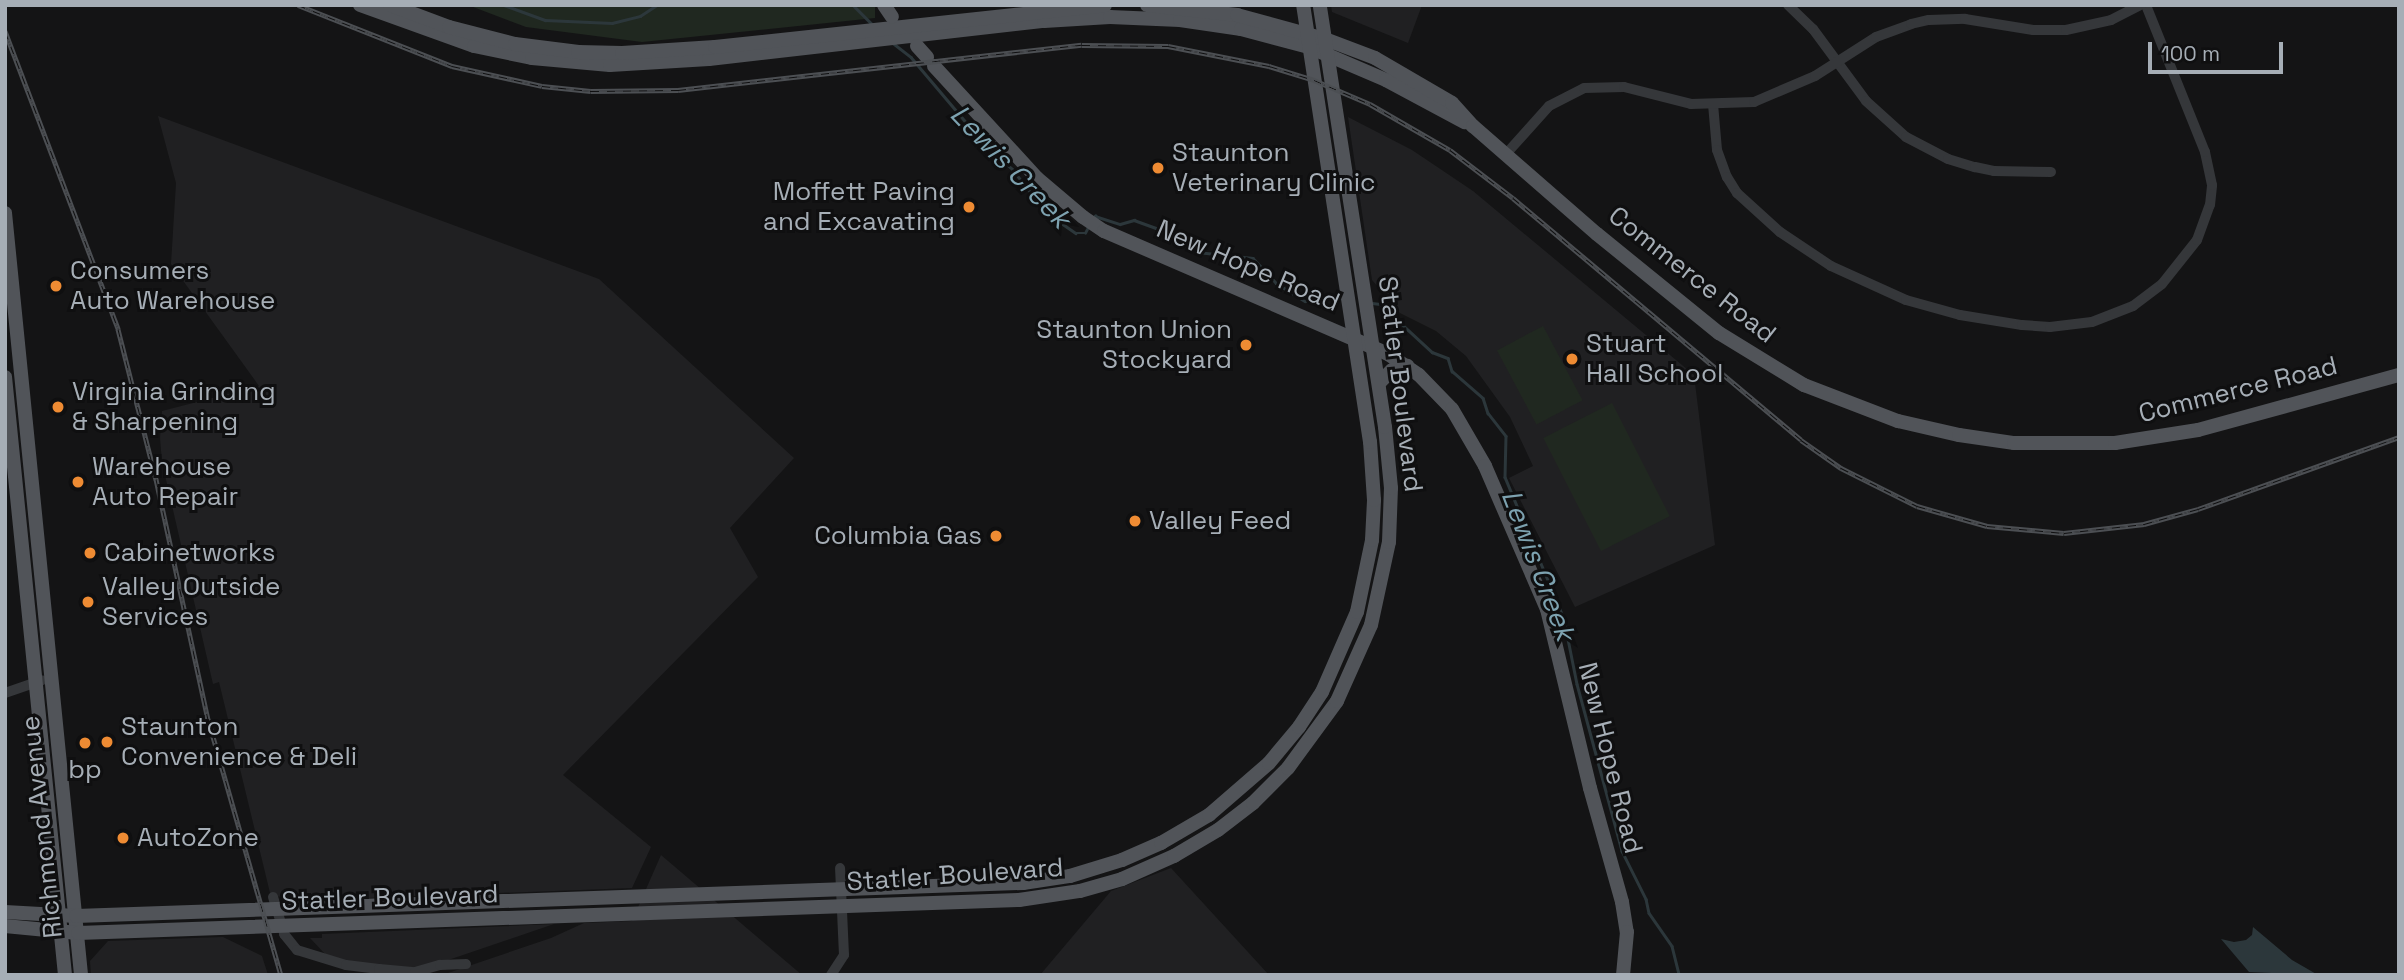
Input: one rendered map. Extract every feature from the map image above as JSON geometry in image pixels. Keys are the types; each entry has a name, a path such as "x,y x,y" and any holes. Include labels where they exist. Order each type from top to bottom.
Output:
{"main road":[{"name":"Commerce Road","path":"360,5 474,46 532,58 586,64 659,64 929,28 995,15 1105,5"},
{"name":"Commerce Road","path":"390,5 483,37 578,52 657,52 859,36"},
{"name":"Commerce Road","path":"1147,5 1237,15 1327,47 1473,127 1647,277 1740,348 1817,391 1860,408 1925,428 2014,443 2082,445 2130,442 2228,423 2399,375"},
{"name":"Statler Boulevard","path":"5,912 76,916 1023,883 1095,869 1150,848 1191,827 1231,799 1269,763 1306,717 1331,676 1352,628 1367,573 1374,517 1373,474 1303,5"},
{"name":"Statler Boulevard","path":"5,926 78,933 1019,900 1096,887 1150,867 1191,847 1229,822 1267,790 1304,749 1333,708 1354,667 1374,614 1387,561 1391,497 1379,383 1320,5"},
{"name":"Commerce Road","path":"995,15 1150,18 1308,40"},
{"name":"New Hope Road","path":"918,46 1042,183 1091,223 1353,333 1407,366 1444,399 1470,437 1544,599 1592,794 1620,894 1627,932 1623,975"},
{"name":"Richmond Avenue","path":"5,213 81,975"},
{"path":"1327,321 1344,310 1348,300"},
{"path":"1379,383 1392,370 1407,366"},
{"name":"Richmond Avenue","path":"5,377 65,975"}],"street":[{"path":"1788,5 1813,29 1866,101 1886,121 1927,149 1948,159 1994,171 2051,173"},
{"path":"1506,154 1549,106 1584,88 1624,88 1676,101 1713,104 1754,102 1815,76 1876,37 1929,20 1965,19 2033,30 2066,30 2111,20 2144,5 2205,152 2212,185 2210,205 2197,240 2162,284 2133,306 2092,322 2050,327 1950,313 1896,296 1830,266 1780,232 1737,193 1721,166 1713,104"},
{"path":"5,693 50,677"},
{"path":"831,975 844,954 840,868"},
{"path":"273,897 287,940 297,950 379,972 415,972 440,965 466,964"}],"shaded area":[{"path":"468,5 873,5 875,18 642,42 526,27"},
{"path":"1331,5 1422,5 1408,43 1332,12"},
{"path":"158,116 599,279 794,458 730,528 758,577 563,775 651,847 632,888 314,900 313,895 271,897 219,682 213,684 162,462 160,438 162,411 259,386 171,264 176,183"},
{"name":"Stuart Hall School","path":"1348,117 1412,150 1473,191 1694,375 1715,545 1575,607 1509,478 1533,466 1510,417 1466,356 1436,331 1400,313 1372,280"},
{"path":"1543,326 1582,400 1537,425 1497,350"},
{"path":"1612,403 1670,516 1601,551 1543,438"},
{"path":"661,855 802,975 442,975 551,938 584,923 632,921"},
{"path":"1171,868 1269,975 1040,975 1111,891"},
{"path":"554,924 416,971 347,964 325,954 310,938 322,938 322,934"},
{"path":"2253,927 2292,960 2318,975 2249,972 2221,939 2234,942 2246,940 2252,935"},
{"path":"223,937 262,956 268,975 91,975 90,961 108,941"}],"waterway":[{"name":"Lewis Creek","path":"504,5 545,20 612,23 640,16 657,5"},
{"name":"Lewis Creek","path":"853,5 873,25"},
{"name":"Lewis Creek","path":"893,43 911,57 987,147 1013,170 1047,213 1076,233 1085,233 1088,227"},
{"name":"Lewis Creek","path":"1093,219 1095,216 1120,224 1134,220 1156,228 1197,252 1253,258 1276,283 1305,301 1326,296 1341,298"},
{"name":"Lewis Creek","path":"1372,303 1380,304 1432,352 1448,358 1452,371 1483,398 1488,413 1506,436 1505,477 1564,619 1577,684 1622,851 1646,899 1649,913 1672,946 1679,975"}],"railway":[{"path":"298,5 452,66 542,86 591,91 678,90 1082,45 1168,46 1269,66 1314,80 1370,104 1450,150 1513,198 1801,440 1841,468 1917,506 1987,526 2064,533 2144,524 2198,509 2399,437"},
{"path":"5,31 118,329 156,479 208,719 281,975"}],"place":[{"name":"Staunton Veterinary Clinic","path":"1158,168"},
{"name":"Moffett Paving and Excavating","path":"969,207"},
{"name":"Consumers Auto Warehouse","path":"56,286"},
{"name":"Staunton Union Stockyard","path":"1246,345"},
{"name":"Stuart Hall School","path":"1572,359"},
{"name":"Virginia Grinding & Sharpening","path":"58,407"},
{"name":"Warehouse Auto Repair","path":"78,482"},
{"name":"Valley Feed","path":"1135,521"},
{"name":"Columbia Gas","path":"996,536"},
{"name":"Cabinetworks","path":"90,553"},
{"name":"Valley Outside Services","path":"88,602"},
{"name":"Staunton Convenience & Deli","path":"107,742"},
{"name":"bp","path":"85,743"},
{"name":"AutoZone","path":"123,838"}]}
